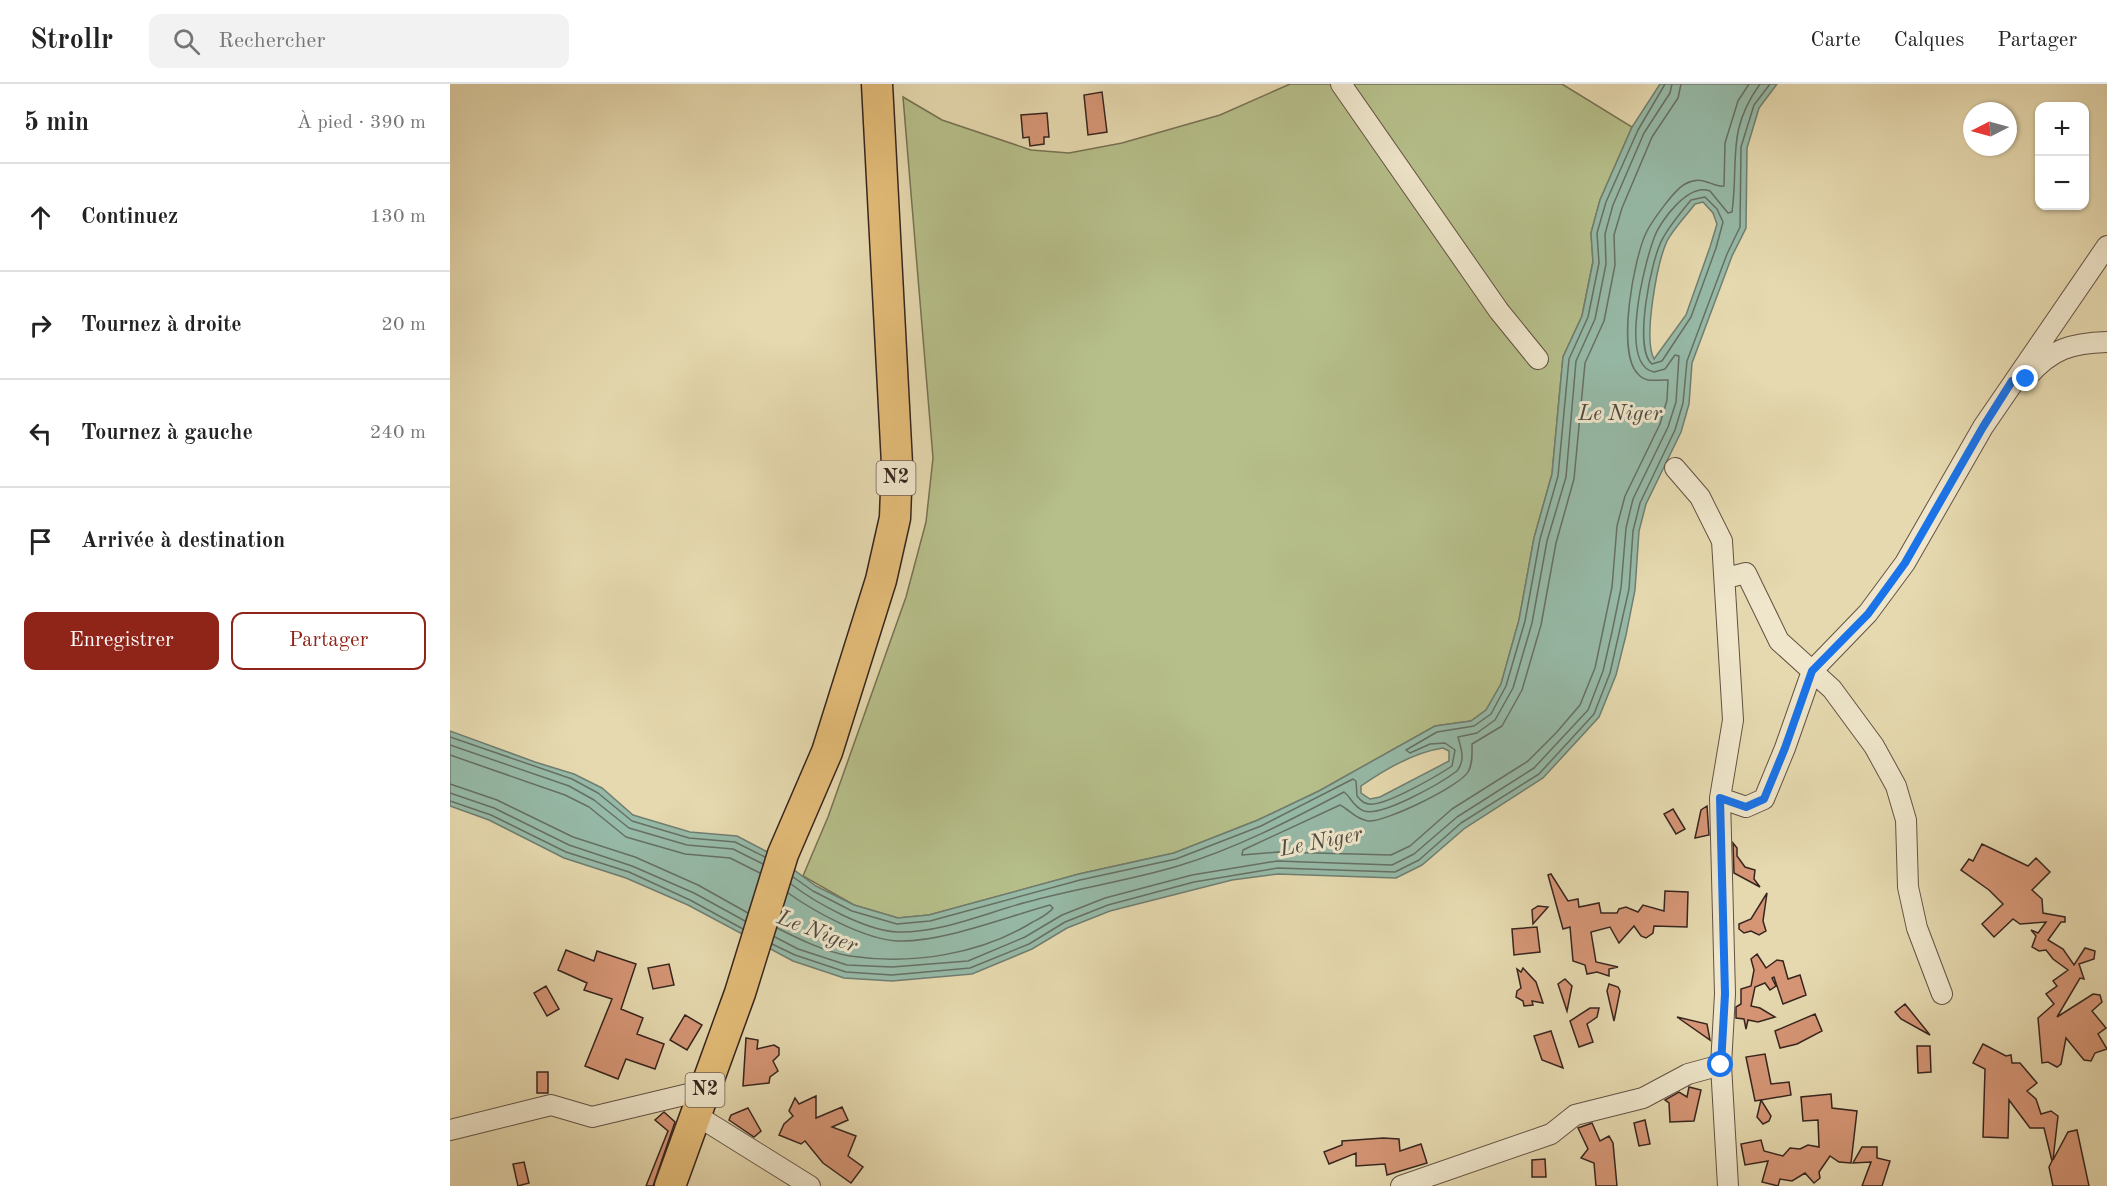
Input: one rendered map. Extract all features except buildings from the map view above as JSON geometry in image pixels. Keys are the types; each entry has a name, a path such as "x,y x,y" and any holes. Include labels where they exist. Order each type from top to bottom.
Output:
{"highway":[{"name":"N2","path":"670,1186 740,993 783,854 826,752 881,580 895,518 897,464 878,84"}],"street":[{"path":"1341,84 1499,311 1538,359"},
{"path":"1720,798 1746,807 1764,799 1812,671 1868,614 1905,563 2012,381 2107,246"},
{"path":"2012,381 2026,379 2044,357 2080,344 2107,342"},
{"path":"1676,468 1700,497 1722,541 1726,578 1733,720 1720,798 1725,994 1721,1065 1728,1186"},
{"path":"1726,578 1746,573 1779,641 1832,689 1874,746 1896,786 1906,820 1908,887 1917,928 1942,994"},
{"path":"1401,1186 1551,1134 1575,1115 1643,1098 1688,1074 1721,1065"},
{"path":"450,1130 551,1105 592,1117 701,1102 810,1186"}],"green space":[{"path":"1290,84 1562,84 1632,127 1600,200 1591,233 1593,261 1582,316 1563,357 1552,474 1534,538 1519,620 1501,684 1486,710 1471,721 1435,726 1319,791 1258,820 1174,853 1079,874 929,915 898,918 854,905 803,876 828,817 906,597 926,522 933,458 903,97 942,120 1031,150 1069,153 1122,143 1220,115"}],"water":[{"name":"Le Niger","path":"1660,84 1777,84 1759,108 1747,148 1746,228 1732,256 1692,363 1689,404 1681,432 1646,504 1639,531 1635,590 1626,635 1616,675 1599,717 1543,778 1465,828 1422,865 1396,878 1278,874 1232,880 1110,911 1067,928 1032,949 972,974 892,981 844,978 793,961 688,905 626,878 564,858 489,820 450,806 450,731 574,774 602,788 633,815 690,832 737,836 775,856 816,886 854,905 898,918 929,915 1079,874 1174,853 1258,820 1319,791 1435,726 1471,721 1486,710 1501,684 1519,620 1534,538 1552,474 1563,357 1582,316 1593,262 1591,233 1600,200 1632,127","holes":["1703,202 1713,213 1717,224 1710,247 1686,315 1654,359 1651,349 1651,319 1663,252 1667,241 1680,222 1695,204","1443,748 1449,751 1449,761 1380,797 1370,799 1361,793 1361,786 1390,768 1422,753"]}],"route":[{"path":"1721,1065 1725,994 1720,798 1746,807 1764,799 1812,671 1868,614 1905,563 2012,381 2026,379"}]}
